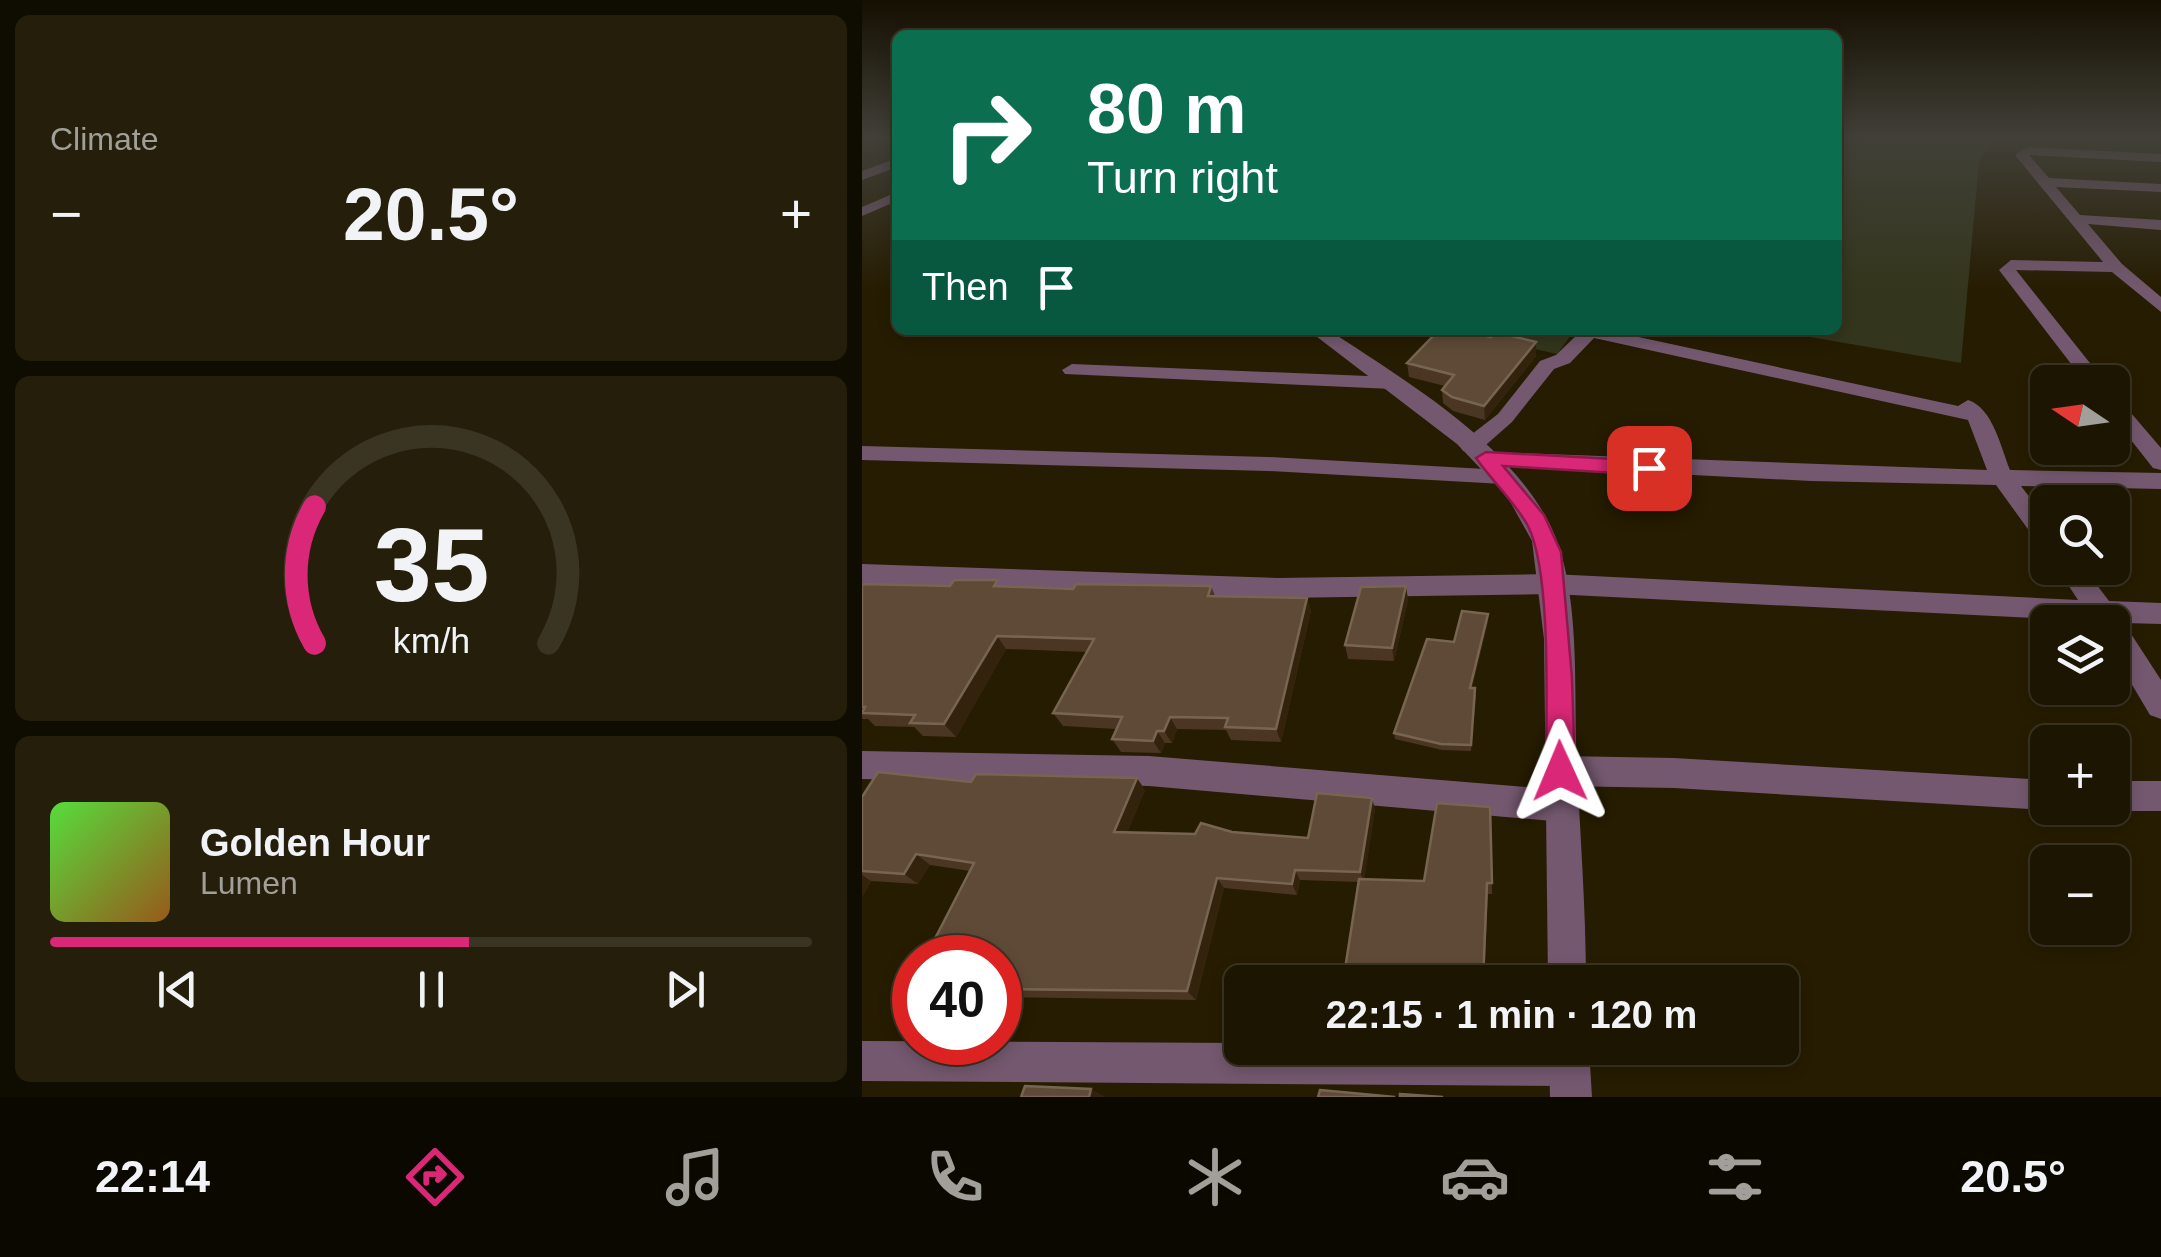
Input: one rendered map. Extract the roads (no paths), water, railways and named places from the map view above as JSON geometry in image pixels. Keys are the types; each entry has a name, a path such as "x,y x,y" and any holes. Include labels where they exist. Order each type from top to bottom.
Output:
{"street":[{"path":"2052,189 2116,267 2160,307"},
{"path":"862,212 892,198"},
{"path":"2078,219 2160,225"},
{"path":"2082,365 2007,270 2011,264 2116,267"},
{"path":"1325,335 1392,383 1487,461 1536,520 1550,552 1564,806 1568,965"},
{"path":"1487,461 1505,418 1546,365 1563,359 1587,335"},
{"path":"1609,335 1977,416"},
{"path":"1072,370 1392,383"},
{"path":"1960,397 1977,416 2001,476 2030,514"},
{"path":"2130,426 2160,463"},
{"path":"862,453 1268,464 1487,461 1811,474 2160,481"},
{"path":"862,574 1276,588 1552,584 2030,616"},
{"path":"2130,618 2160,614"},
{"path":"2130,657 2160,706"},
{"path":"862,764 1149,771 1564,806"},
{"path":"1560,771 1674,773 2030,794"},
{"path":"2130,796 2160,796"},
{"path":"862,1061 1570,1070"}]}
